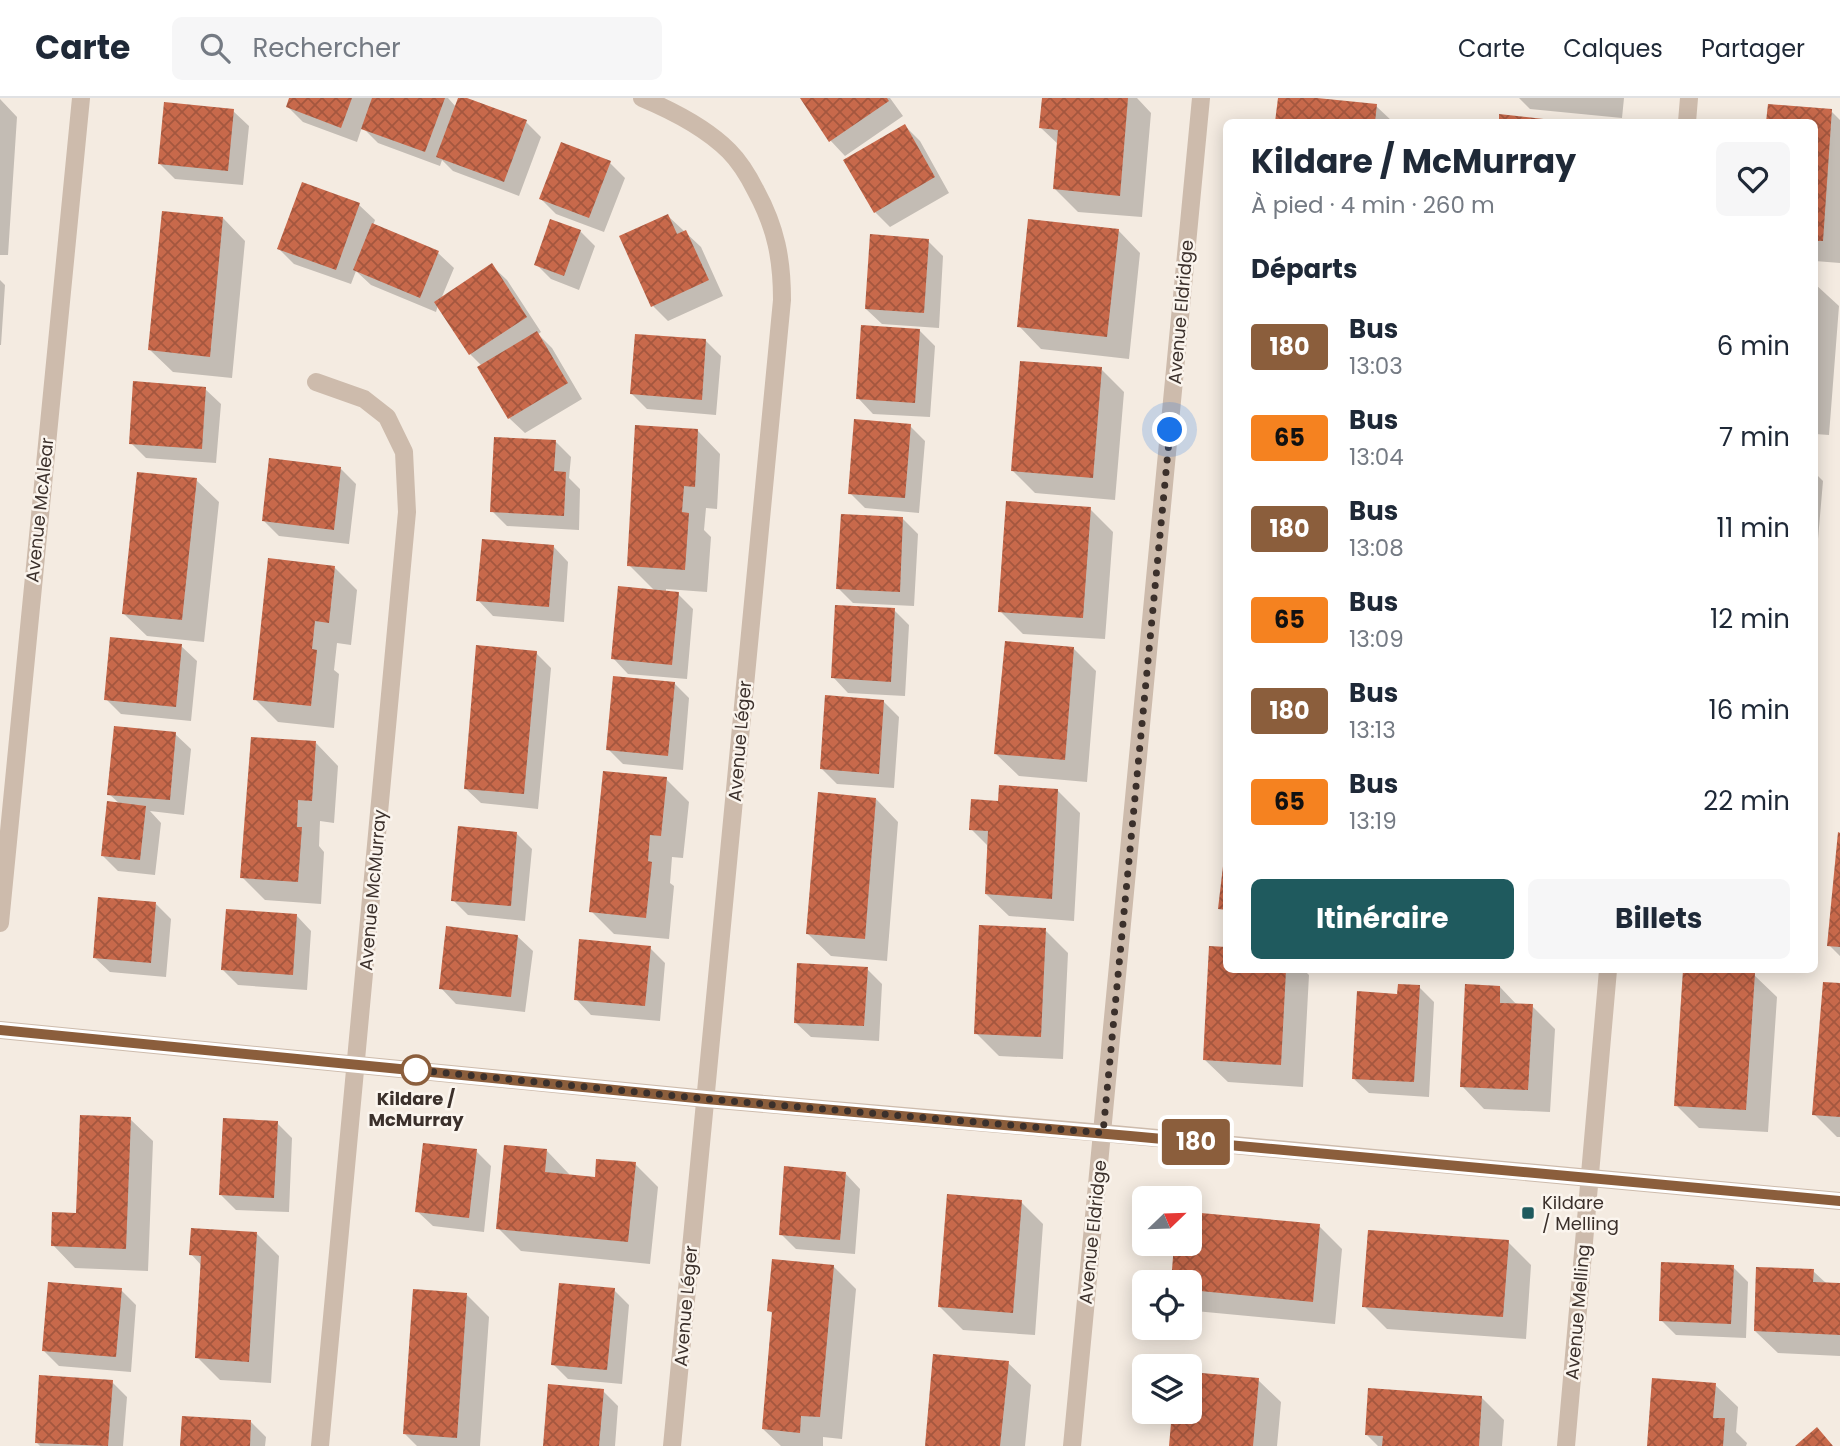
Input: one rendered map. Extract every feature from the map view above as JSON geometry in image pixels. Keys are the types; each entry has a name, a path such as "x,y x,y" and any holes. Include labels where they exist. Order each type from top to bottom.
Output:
{"street":[{"name":"Avenue McAlear","path":"0,923 80,98"},
{"name":"Avenue Léger","path":"642,98 694,124 729,151 742,166 770,218 776,238 782,281 672,1446"},
{"name":"Avenue Eldridge","path":"1072,1446 1201,98"},
{"path":"1687,119 1689,98"},
{"name":"Avenue McMurray","path":"316,382 364,398 387,417 404,452 407,512 320,1446"},
{"name":"Avenue Melling","path":"1566,1446 1608,973"},
{"path":"0,1030 706,1099 1840,1201"}],"building":[{"path":"289,98 352,98 341,128 286,107"},
{"path":"372,98 445,98 425,152 361,129"},
{"path":"458,98 467,98 527,120 504,182 436,157"},
{"path":"800,98 887,98 889,101 829,142"},
{"path":"1042,98 1128,98 1120,196 1053,189 1058,130 1039,128"},
{"path":"1278,98 1317,98 1377,104 1375,119 1275,119"},
{"path":"164,102 234,109 228,171 158,164"},
{"path":"1768,104 1832,109 1823,241 1818,241 1818,119 1766,119"},
{"path":"1499,114 1543,119 1499,119"},
{"path":"905,124 935,177 874,213 843,160"},
{"path":"561,142 611,161 589,218 539,199"},
{"path":"302,182 360,203 336,270 277,249"},
{"path":"162,211 223,217 210,357 148,350"},
{"path":"668,214 677,234 686,230 709,280 651,307 619,236"},
{"path":"550,219 581,230 564,276 534,265"},
{"path":"1028,219 1119,229 1107,337 1017,327"},
{"path":"372,223 439,251 420,298 353,270"},
{"path":"870,234 929,239 924,313 865,309"},
{"path":"492,263 527,317 469,355 434,302"},
{"path":"861,325 920,329 915,403 856,399"},
{"path":"537,331 568,383 508,419 477,367"},
{"path":"635,334 706,339 702,400 630,394"},
{"path":"1020,361 1102,367 1093,478 1011,471"},
{"path":"133,381 206,387 202,449 129,444"},
{"path":"854,419 911,424 905,498 848,494"},
{"path":"635,425 698,429 695,487 684,486 682,512 689,513 685,570 627,566"},
{"path":"494,437 556,440 554,471 566,472 564,516 490,512"},
{"path":"269,458 341,467 334,530 262,521"},
{"path":"137,472 197,478 182,620 122,614"},
{"path":"1006,501 1091,507 1083,618 998,612"},
{"path":"841,514 903,517 900,592 836,589"},
{"path":"482,539 554,545 549,607 476,601"},
{"path":"268,558 335,566 329,623 315,621 312,649 317,650 311,706 253,700"},
{"path":"618,586 679,592 672,665 611,659"},
{"path":"835,605 895,608 891,682 831,678"},
{"path":"110,637 182,644 176,707 104,700"},
{"path":"1005,641 1074,647 1065,760 994,754"},
{"path":"476,645 537,651 524,794 464,789"},
{"path":"613,676 675,682 668,756 606,750"},
{"path":"825,695 884,700 879,774 820,769"},
{"path":"114,726 176,732 170,800 107,795"},
{"path":"251,737 316,741 312,801 298,800 297,827 302,827 298,882 240,878"},
{"path":"603,771 667,777 661,836 650,835 648,861 652,862 646,918 589,912"},
{"path":"999,785 1058,789 1052,899 985,894 988,831 969,830 971,799 998,801"},
{"path":"818,792 876,798 865,939 806,934"},
{"path":"107,801 146,806 140,860 101,856"},
{"path":"458,826 517,832 511,906 451,901"},
{"path":"1838,832 1840,833 1840,947 1827,946"},
{"path":"1223,866 1223,910 1218,909"},
{"path":"98,897 156,902 151,963 93,958"},
{"path":"226,909 297,914 293,975 221,970"},
{"path":"979,925 1046,928 1041,1037 974,1034"},
{"path":"446,926 518,935 511,997 439,989"},
{"path":"579,939 651,946 645,1006 574,1000"},
{"path":"1209,946 1223,947 1223,973 1286,973 1281,1065 1203,1060"},
{"path":"797,963 868,967 864,1026 794,1023"},
{"path":"1683,973 1755,973 1746,1110 1674,1106"},
{"path":"1823,982 1840,983 1840,1117 1812,1115"},
{"path":"1398,984 1420,985 1414,1082 1352,1079 1357,991 1397,994"},
{"path":"1465,984 1500,986 1500,1003 1533,1004 1528,1090 1460,1087"},
{"path":"80,1115 131,1117 126,1249 51,1246 52,1212 76,1213"},
{"path":"223,1118 278,1121 274,1198 219,1195"},
{"path":"423,1143 477,1149 469,1218 415,1212"},
{"path":"504,1145 547,1149 545,1172 595,1177 596,1159 636,1162 628,1242 496,1229"},
{"path":"784,1166 846,1172 840,1240 779,1235"},
{"path":"947,1194 1022,1200 1013,1313 938,1307"},
{"path":"1202,1213 1320,1224 1313,1302 1202,1291 1202,1270 1172,1270 1173,1256 1202,1256"},
{"path":"191,1228 257,1232 249,1362 195,1358 201,1256 189,1255"},
{"path":"1368,1230 1509,1240 1503,1317 1362,1307"},
{"path":"772,1259 834,1265 820,1417 801,1416 800,1433 762,1429 772,1312 767,1311"},
{"path":"1661,1262 1734,1265 1731,1324 1659,1321"},
{"path":"1756,1267 1814,1269 1813,1282 1840,1283 1840,1335 1754,1331"},
{"path":"48,1282 122,1288 116,1357 42,1351"},
{"path":"559,1283 615,1288 607,1370 551,1365"},
{"path":"413,1289 467,1293 457,1438 403,1434"},
{"path":"933,1354 1009,1361 1000,1446 925,1446"},
{"path":"1202,1373 1259,1378 1253,1446 1169,1446 1171,1424 1202,1424"},
{"path":"39,1375 113,1380 108,1446 35,1443"},
{"path":"1652,1378 1716,1383 1713,1418 1725,1418 1723,1446 1647,1446"},
{"path":"548,1384 604,1389 599,1446 543,1446"},
{"path":"1368,1388 1482,1396 1479,1446 1382,1446 1383,1436 1365,1435"},
{"path":"182,1416 251,1420 250,1446 180,1446"},
{"path":"1817,1427 1833,1446 1795,1446"}],"bus line":[{"name":"180","path":"0,1030 706,1099 1840,1201"}],"place":[{"name":"Kildare / McMurray","path":"416,1070"},
{"name":"Kildare / Melling","path":"1528,1213"}],"route":[{"path":"416,1070 406,1069 706,1099 1103,1133 1170,430"}]}
